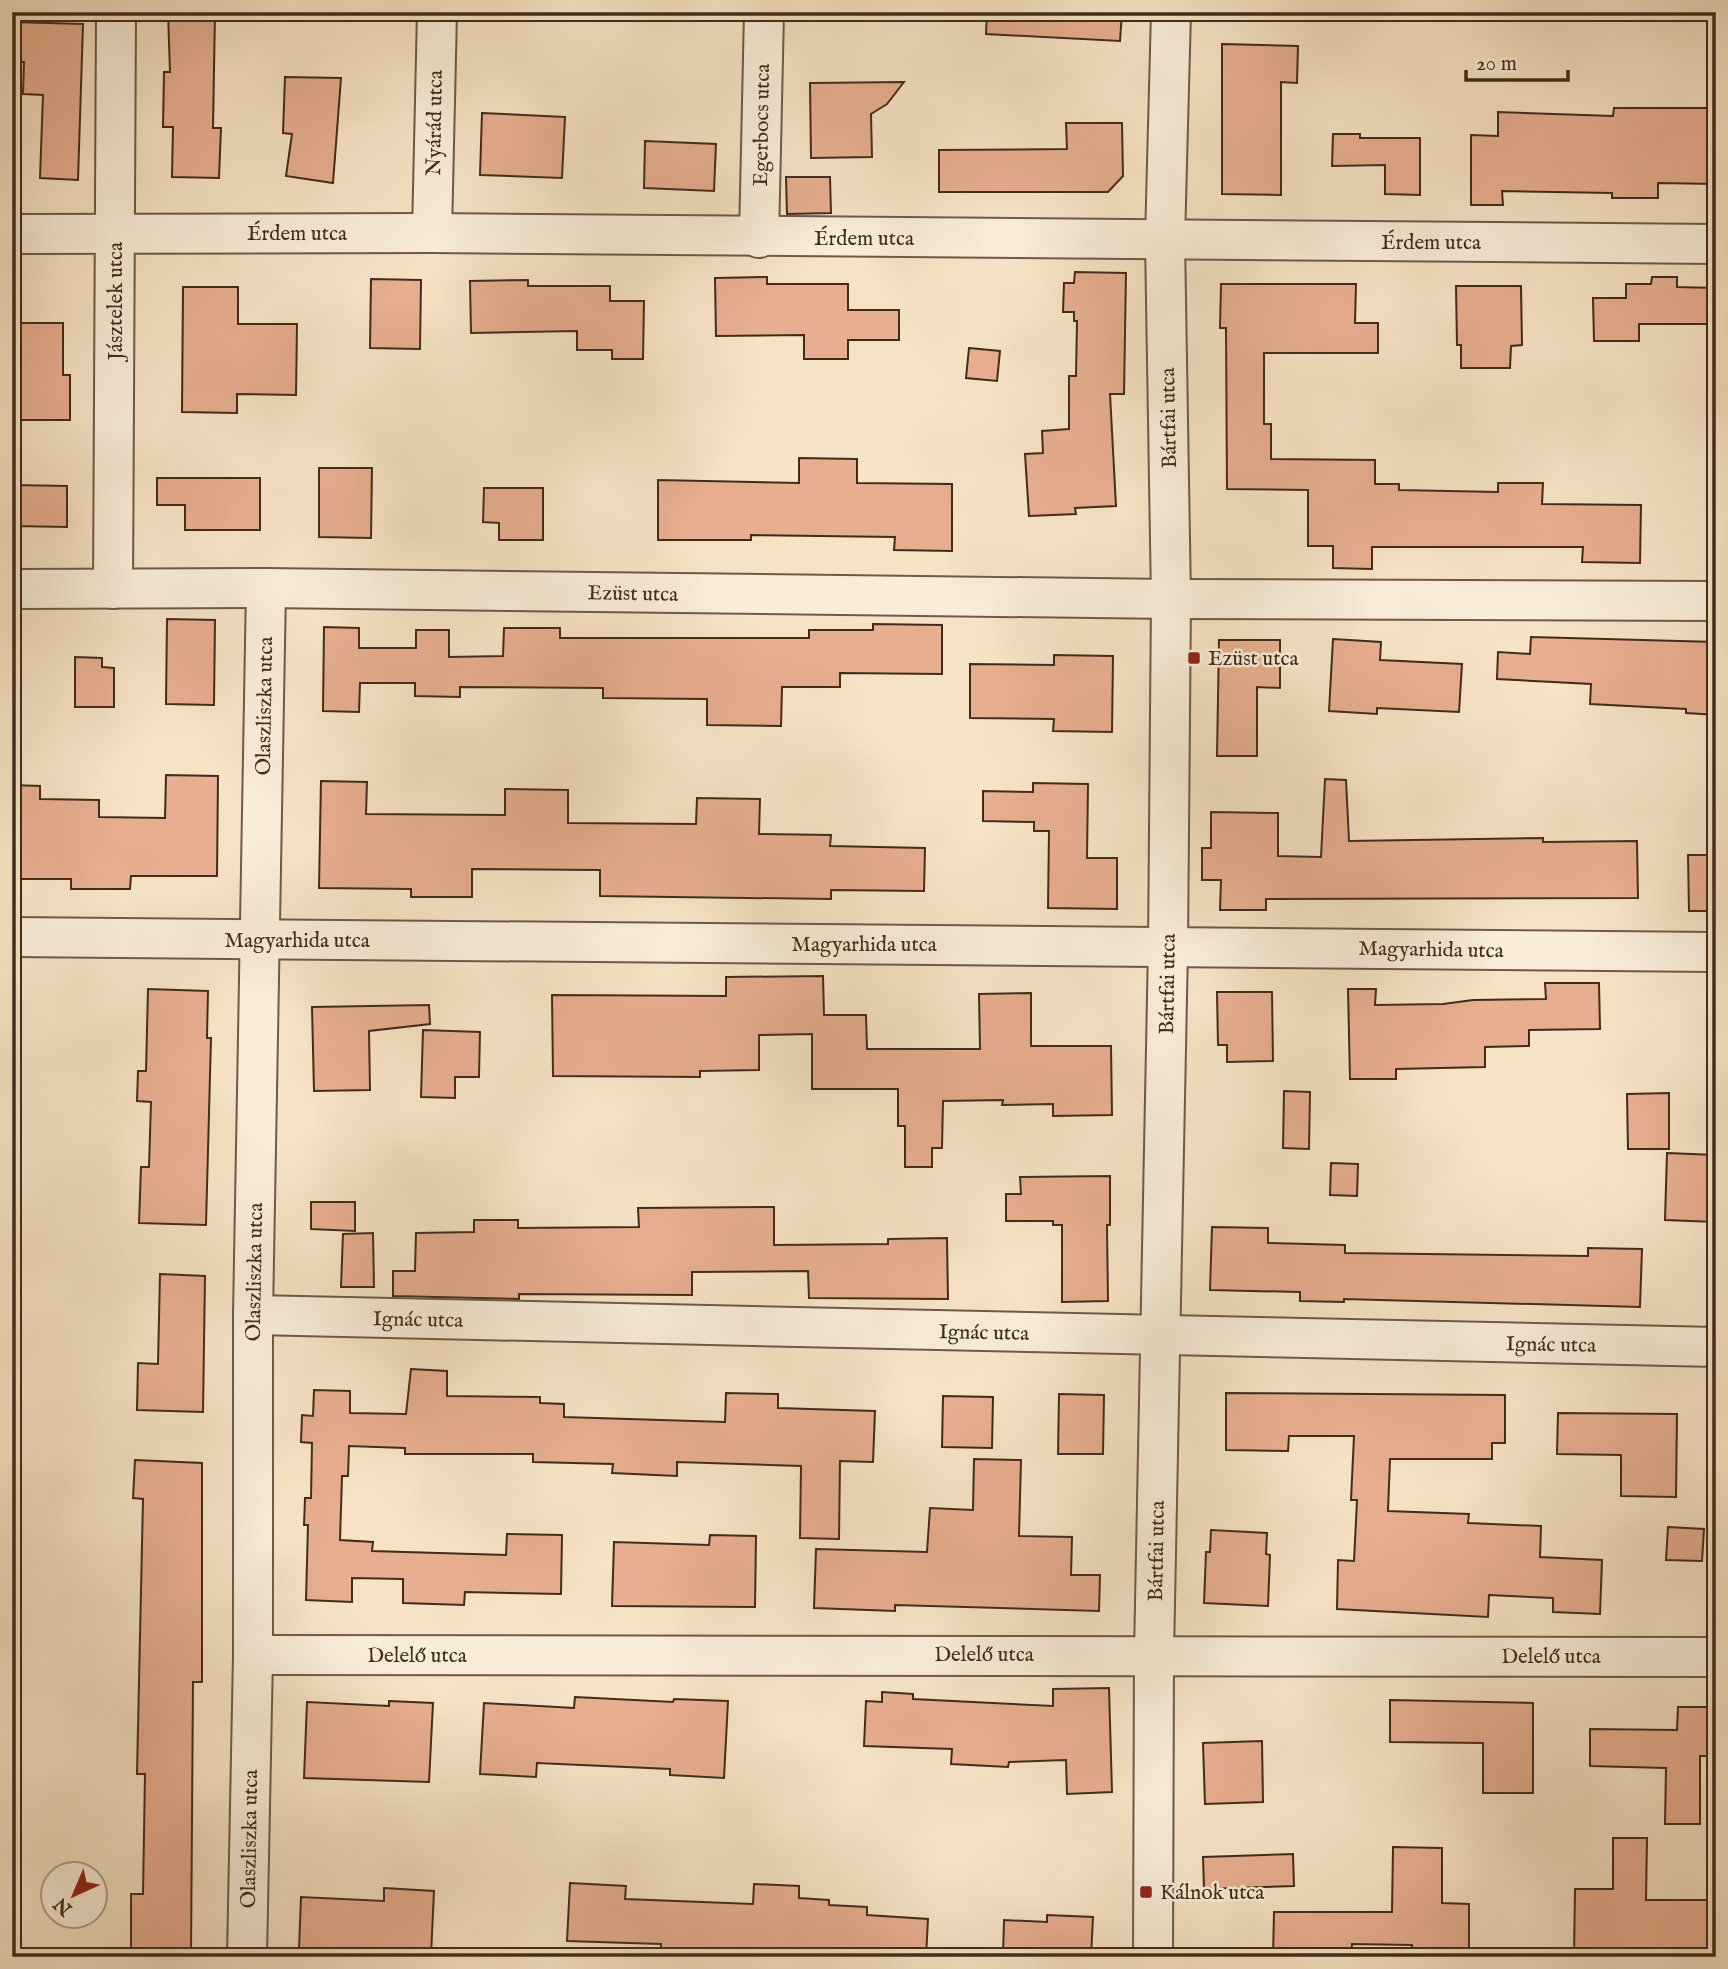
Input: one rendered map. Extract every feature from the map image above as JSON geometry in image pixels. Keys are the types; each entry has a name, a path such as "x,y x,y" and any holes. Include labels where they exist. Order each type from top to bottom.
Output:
{"street":[{"name":"Jásztelek utca","path":"113,589 116,12"},
{"name":"Nyárád utca","path":"432,233 436,12"},
{"name":"Egerbocs utca","path":"759,238 764,12"},
{"name":"Bártfai utca","path":"1153,1957 1154,1654 1168,947 1171,600 1165,240 1171,12"},
{"name":"Érdem utca","path":"12,234 432,233 759,238 1716,244"},
{"name":"Ezüst utca","path":"12,589 266,588 1171,600 1716,601"},
{"name":"Olaszliszka utca","path":"247,1957 253,1656 253,1315 266,588"},
{"name":"Magyarhida utca","path":"12,937 1716,952"},
{"name":"Ignác utca","path":"253,1315 1716,1347"},
{"name":"Delelő utca","path":"253,1656 1154,1654 1716,1657"}],"building":[{"path":"168,12 215,12 213,128 221,128 219,178 172,177 173,127 163,127 164,72 170,72"},
{"path":"987,12 1122,12 1120,41 986,34"},
{"path":"12,22 83,24 78,180 40,178 43,95 23,94 24,62 12,62"},
{"path":"1222,44 1298,46 1297,83 1281,82 1281,195 1222,194"},
{"path":"285,77 341,78 333,183 286,176 292,134 283,133"},
{"path":"904,82 887,104 871,114 872,157 811,158 810,83"},
{"path":"1614,108 1716,108 1716,184 1658,183 1658,198 1612,198 1612,193 1502,191 1503,205 1471,205 1471,135 1498,136 1498,112 1613,116"},
{"path":"482,113 565,117 562,178 480,175"},
{"path":"1066,123 1122,123 1123,176 1108,192 939,192 939,150 1067,149"},
{"path":"1333,134 1360,134 1360,138 1420,138 1420,195 1385,194 1385,165 1332,166"},
{"path":"645,141 716,144 714,191 644,188"},
{"path":"786,177 830,177 831,213 787,214"},
{"path":"1075,272 1126,273 1124,394 1110,394 1116,506 1075,508 1076,514 1029,516 1025,454 1043,453 1042,431 1069,429 1069,376 1076,376 1077,321 1074,321 1074,312 1063,312 1064,283 1074,283"},
{"path":"767,277 767,284 848,284 848,310 899,310 899,340 848,340 848,359 804,359 804,335 716,336 715,278"},
{"path":"1652,277 1677,277 1677,287 1716,288 1716,324 1639,324 1639,341 1594,341 1593,298 1626,298 1626,284 1651,284"},
{"path":"371,279 421,280 420,349 370,348"},
{"path":"528,280 528,286 610,286 610,301 644,301 643,359 612,359 612,350 577,350 577,331 471,333 470,281"},
{"path":"1221,284 1356,284 1355,323 1378,323 1378,353 1264,353 1264,424 1271,424 1271,459 1375,460 1375,484 1399,484 1399,490 1498,492 1498,483 1543,483 1542,504 1641,505 1640,563 1582,562 1583,547 1372,547 1372,569 1333,568 1333,546 1308,546 1308,490 1227,489 1226,328 1220,328"},
{"path":"1456,286 1521,286 1522,345 1511,346 1510,368 1461,368 1461,345 1457,345"},
{"path":"183,287 238,287 238,324 297,324 296,395 237,394 237,413 182,412"},
{"path":"16,323 63,323 63,375 70,375 70,420 20,420 21,375 16,374"},
{"path":"969,348 1000,351 997,381 966,378"},
{"path":"799,458 857,459 857,483 952,484 952,551 894,550 895,537 751,535 751,540 658,540 658,480 799,483"},
{"path":"319,468 372,468 371,538 319,537"},
{"path":"157,478 260,478 260,530 185,530 185,505 157,505"},
{"path":"12,485 67,486 67,527 12,526"},
{"path":"484,488 543,488 543,540 499,540 499,523 483,522"},
{"path":"167,619 215,620 214,705 166,704"},
{"path":"873,624 942,625 942,674 840,673 840,687 782,687 781,726 707,725 707,699 603,698 603,688 460,687 460,697 415,696 415,683 360,683 359,712 323,711 324,627 359,628 359,648 416,648 416,630 449,630 449,657 503,656 504,628 560,628 560,638 809,638 809,630 873,630"},
{"path":"1531,637 1716,642 1716,715 1686,713 1686,709 1590,704 1591,684 1497,679 1498,652 1530,654"},
{"path":"1333,639 1381,642 1380,660 1462,664 1459,712 1377,708 1377,714 1329,711"},
{"path":"1219,640 1280,640 1280,688 1257,687 1257,756 1217,756"},
{"path":"1054,655 1113,656 1112,732 1053,731 1054,719 970,718 970,664 1054,665"},
{"path":"75,657 102,658 102,667 114,668 114,707 75,707"},
{"path":"166,775 218,776 217,876 131,876 130,889 71,889 71,879 12,879 12,785 40,786 40,799 99,800 99,817 165,818"},
{"path":"1325,779 1346,780 1349,841 1543,838 1543,842 1637,841 1638,898 1266,899 1266,910 1220,910 1221,880 1202,880 1202,848 1211,848 1211,812 1278,813 1278,856 1321,857"},
{"path":"321,781 367,782 366,814 505,815 505,789 568,790 568,823 696,824 697,798 760,799 759,834 831,835 830,846 925,848 924,891 831,890 831,899 600,896 600,870 472,869 472,897 411,897 411,889 319,888"},
{"path":"1033,783 1088,784 1087,858 1117,858 1117,909 1048,908 1049,831 1034,831 1034,822 983,821 983,791 1033,792"},
{"path":"1688,855 1716,855 1716,911 1689,911"},
{"path":"823,976 824,1015 866,1015 867,1049 980,1049 979,994 1031,993 1031,1046 1111,1046 1112,1115 1053,1116 1053,1104 1002,1105 1003,1100 943,1101 942,1148 932,1148 932,1167 905,1167 905,1126 898,1126 898,1089 812,1089 812,1034 759,1035 759,1070 700,1071 700,1077 553,1076 552,995 726,996 726,977"},
{"path":"1545,983 1599,983 1600,1029 1529,1030 1529,1046 1485,1047 1485,1067 1396,1069 1396,1079 1350,1079 1348,989 1376,989 1375,1005 1443,1004 1473,1000 1546,999"},
{"path":"148,989 208,991 207,1038 211,1038 206,1225 139,1223 141,1167 149,1167 151,1102 137,1101 138,1071 146,1071"},
{"path":"1217,992 1272,992 1273,1061 1227,1062 1227,1045 1218,1045"},
{"path":"429,1005 430,1024 369,1031 370,1090 314,1091 312,1007"},
{"path":"423,1030 480,1032 479,1077 455,1077 455,1098 421,1097"},
{"path":"1284,1091 1310,1092 1309,1149 1283,1148"},
{"path":"1669,1093 1669,1149 1628,1149 1627,1094"},
{"path":"1667,1153 1716,1155 1716,1222 1665,1220"},
{"path":"1331,1163 1358,1164 1357,1196 1330,1195"},
{"path":"1110,1176 1110,1225 1107,1225 1108,1301 1062,1302 1062,1225 1053,1225 1053,1221 1006,1221 1006,1194 1021,1194 1020,1177"},
{"path":"311,1202 355,1202 355,1231 311,1229"},
{"path":"774,1207 774,1245 888,1244 888,1239 947,1238 948,1299 809,1298 808,1271 692,1272 692,1295 519,1294 519,1299 393,1296 393,1271 415,1271 416,1233 474,1232 474,1220 518,1220 518,1228 639,1227 638,1208"},
{"path":"1212,1227 1268,1228 1268,1243 1345,1245 1345,1253 1588,1256 1588,1248 1642,1249 1640,1307 1344,1299 1344,1302 1300,1301 1300,1292 1210,1290"},
{"path":"373,1233 374,1287 341,1287 343,1234"},
{"path":"160,1274 205,1276 203,1412 137,1410 138,1363 158,1364"},
{"path":"411,1369 447,1371 447,1396 540,1397 540,1403 564,1404 564,1417 725,1422 726,1393 778,1394 778,1408 875,1411 873,1462 840,1461 839,1539 800,1538 801,1466 677,1462 677,1476 612,1473 613,1464 533,1462 533,1454 405,1454 405,1448 349,1446 348,1476 342,1476 340,1540 373,1542 372,1551 506,1555 507,1534 562,1535 561,1594 465,1592 464,1605 403,1603 403,1579 352,1578 352,1602 306,1600 308,1525 304,1525 305,1498 311,1498 312,1443 301,1442 302,1415 313,1416 314,1390 350,1391 350,1413 406,1414"},
{"path":"1226,1393 1505,1395 1505,1443 1492,1443 1492,1459 1390,1459 1388,1511 1469,1514 1468,1523 1541,1526 1540,1557 1602,1560 1600,1614 1553,1612 1553,1598 1489,1595 1488,1617 1337,1609 1338,1560 1354,1561 1357,1500 1351,1500 1354,1436 1289,1436 1288,1451 1226,1450"},
{"path":"1059,1394 1104,1395 1103,1454 1058,1454"},
{"path":"943,1396 993,1397 992,1448 942,1447"},
{"path":"1558,1413 1677,1414 1676,1497 1621,1496 1621,1455 1557,1454"},
{"path":"974,1459 1021,1460 1019,1536 1072,1537 1071,1575 1100,1575 1099,1611 895,1605 895,1611 814,1608 816,1549 927,1552 930,1508 973,1510"},
{"path":"135,1460 202,1463 202,1682 193,1682 191,1953 131,1953 131,1894 143,1894 145,1774 137,1774 143,1499 133,1498"},
{"path":"1668,1527 1704,1529 1702,1561 1666,1560"},
{"path":"1211,1530 1267,1533 1266,1554 1270,1555 1268,1606 1204,1603 1206,1552 1210,1552"},
{"path":"710,1535 756,1536 755,1607 612,1606 614,1542 709,1545"},
{"path":"1109,1688 1112,1792 1067,1794 1066,1760 1009,1762 1008,1767 951,1764 952,1749 864,1746 866,1701 882,1702 882,1692 913,1694 913,1699 1053,1706 1053,1689"},
{"path":"575,1697 673,1702 674,1699 728,1701 724,1778 670,1775 670,1769 537,1763 536,1777 480,1774 484,1703 574,1708"},
{"path":"1390,1700 1533,1703 1533,1793 1483,1793 1483,1743 1390,1742"},
{"path":"389,1701 433,1703 429,1782 304,1778 307,1702 389,1706"},
{"path":"1678,1707 1716,1707 1716,1756 1700,1756 1700,1824 1665,1824 1666,1768 1590,1766 1590,1729 1677,1730"},
{"path":"1262,1741 1263,1802 1205,1804 1203,1743"},
{"path":"1613,1838 1647,1838 1646,1900 1716,1900 1716,1957 1574,1957 1575,1889 1613,1889"},
{"path":"1393,1847 1442,1848 1442,1903 1469,1904 1469,1957 1412,1957 1412,1945 1352,1944 1351,1957 1273,1957 1274,1912 1392,1912"},
{"path":"1293,1854 1294,1886 1204,1889 1203,1857"},
{"path":"570,1883 626,1886 625,1899 753,1904 754,1884 799,1886 799,1898 829,1900 829,1905 867,1907 867,1915 928,1919 926,1957 660,1957 661,1944 567,1941"},
{"path":"384,1888 434,1891 431,1955 299,1949 301,1897 384,1901"},
{"path":"1047,1915 1093,1917 1091,1957 1003,1957 1004,1920 1047,1922"}],"place":[{"name":"Ezüst utca","path":"1194,658"},
{"name":"Kálnok utca","path":"1146,1892"}]}
